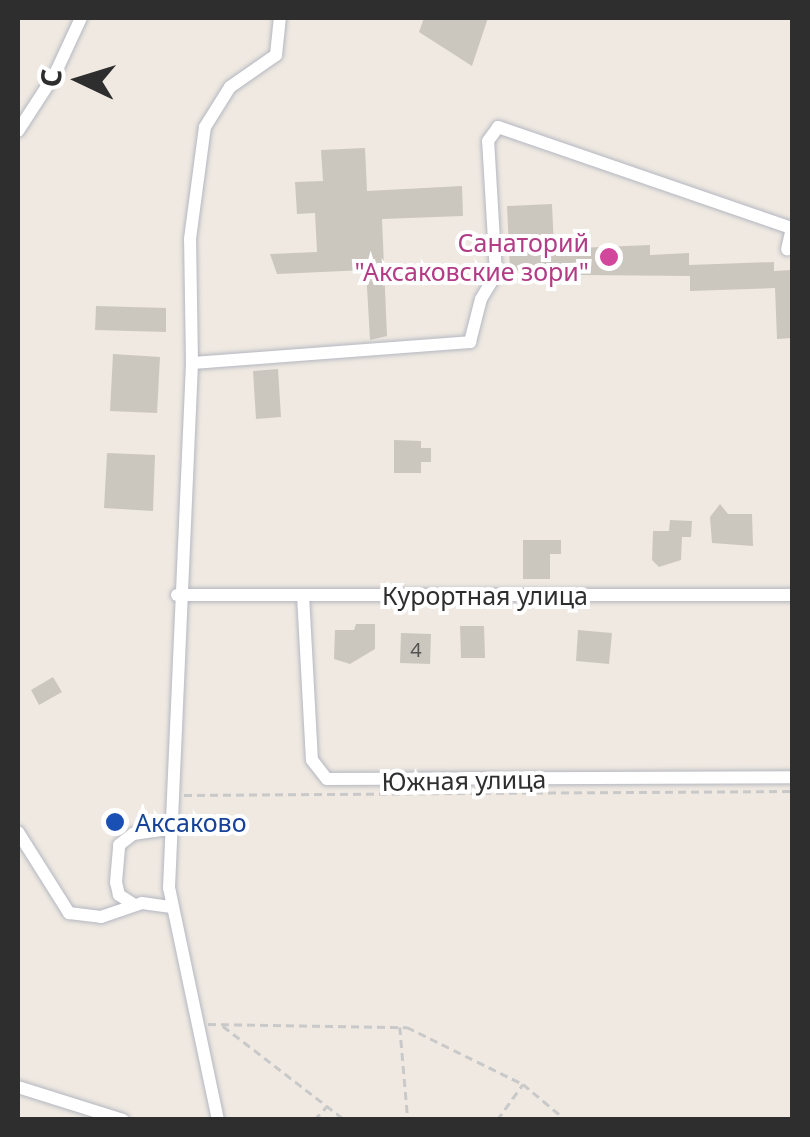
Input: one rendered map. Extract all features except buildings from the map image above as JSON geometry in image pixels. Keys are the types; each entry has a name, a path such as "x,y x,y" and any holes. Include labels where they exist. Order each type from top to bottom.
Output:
{"street":[{"path":"18,131 55,74 81,18"},
{"path":"218,1120 170,908 177,594 192,364 190,239 204,127 230,87 276,56 280,18"},
{"path":"192,364 470,342 481,299 496,274 488,141 498,127 792,228 787,249"},
{"name":"Курортная улица","path":"177,594 792,594"},
{"name":"Южная улица","path":"303,595 312,760 326,779 792,776"},
{"path":"170,829 133,834 119,845 116,882 119,895 133,904 170,908"},
{"path":"18,832 69,913 100,917 133,904"},
{"path":"18,1088 122,1120"}],"path":[{"path":"171,795 792,791"},
{"path":"196,1022 400,1027 523,1084 566,1120"},
{"path":"220,1024 345,1120"},
{"path":"400,1027 408,1120"},
{"path":"497,1120 523,1084"},
{"path":"314,1120 327,1106"}],"place":[{"name":"Санаторий \"Аксаковские зори\"","path":"609,257"},
{"name":"Аксаково","path":"115,822"}]}
